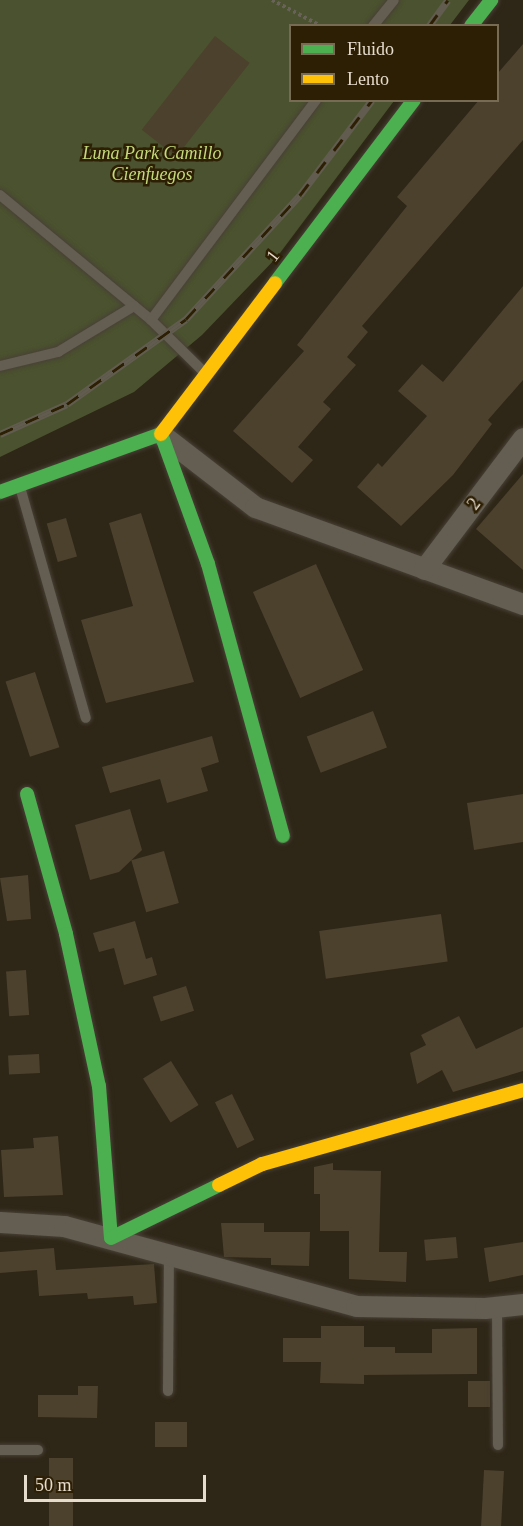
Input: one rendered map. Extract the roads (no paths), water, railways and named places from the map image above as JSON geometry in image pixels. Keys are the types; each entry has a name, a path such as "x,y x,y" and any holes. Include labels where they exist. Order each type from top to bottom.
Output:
{"street":[{"path":"473,24 491,0"},
{"name":"1","path":"161,434 412,102"},
{"path":"0,492 161,434"},
{"path":"161,434 255,507 523,604"},
{"path":"161,434 208,564 283,836"},
{"name":"2","path":"424,569 523,438"},
{"path":"27,794 66,934 99,1086 111,1238"},
{"path":"111,1238 262,1164 523,1090"},
{"path":"0,1222 64,1226 169,1252 356,1306 497,1307 523,1304"}],"lane":[{"path":"375,24 394,0"},
{"path":"151,320 314,102"},
{"path":"0,195 151,320 207,374"},
{"path":"0,366 58,352 134,306"},
{"path":"20,485 86,718"},
{"path":"168,1391 169,1252"},
{"path":"497,1307 498,1445"},
{"path":"0,1450 38,1450"}],"railway":[{"path":"430,24 448,0"},
{"path":"0,434 67,404 186,319 300,195 370,102"}],"park label":[{"name":"Luna Park Camillo Cienfuegos","path":"152,164"}]}
